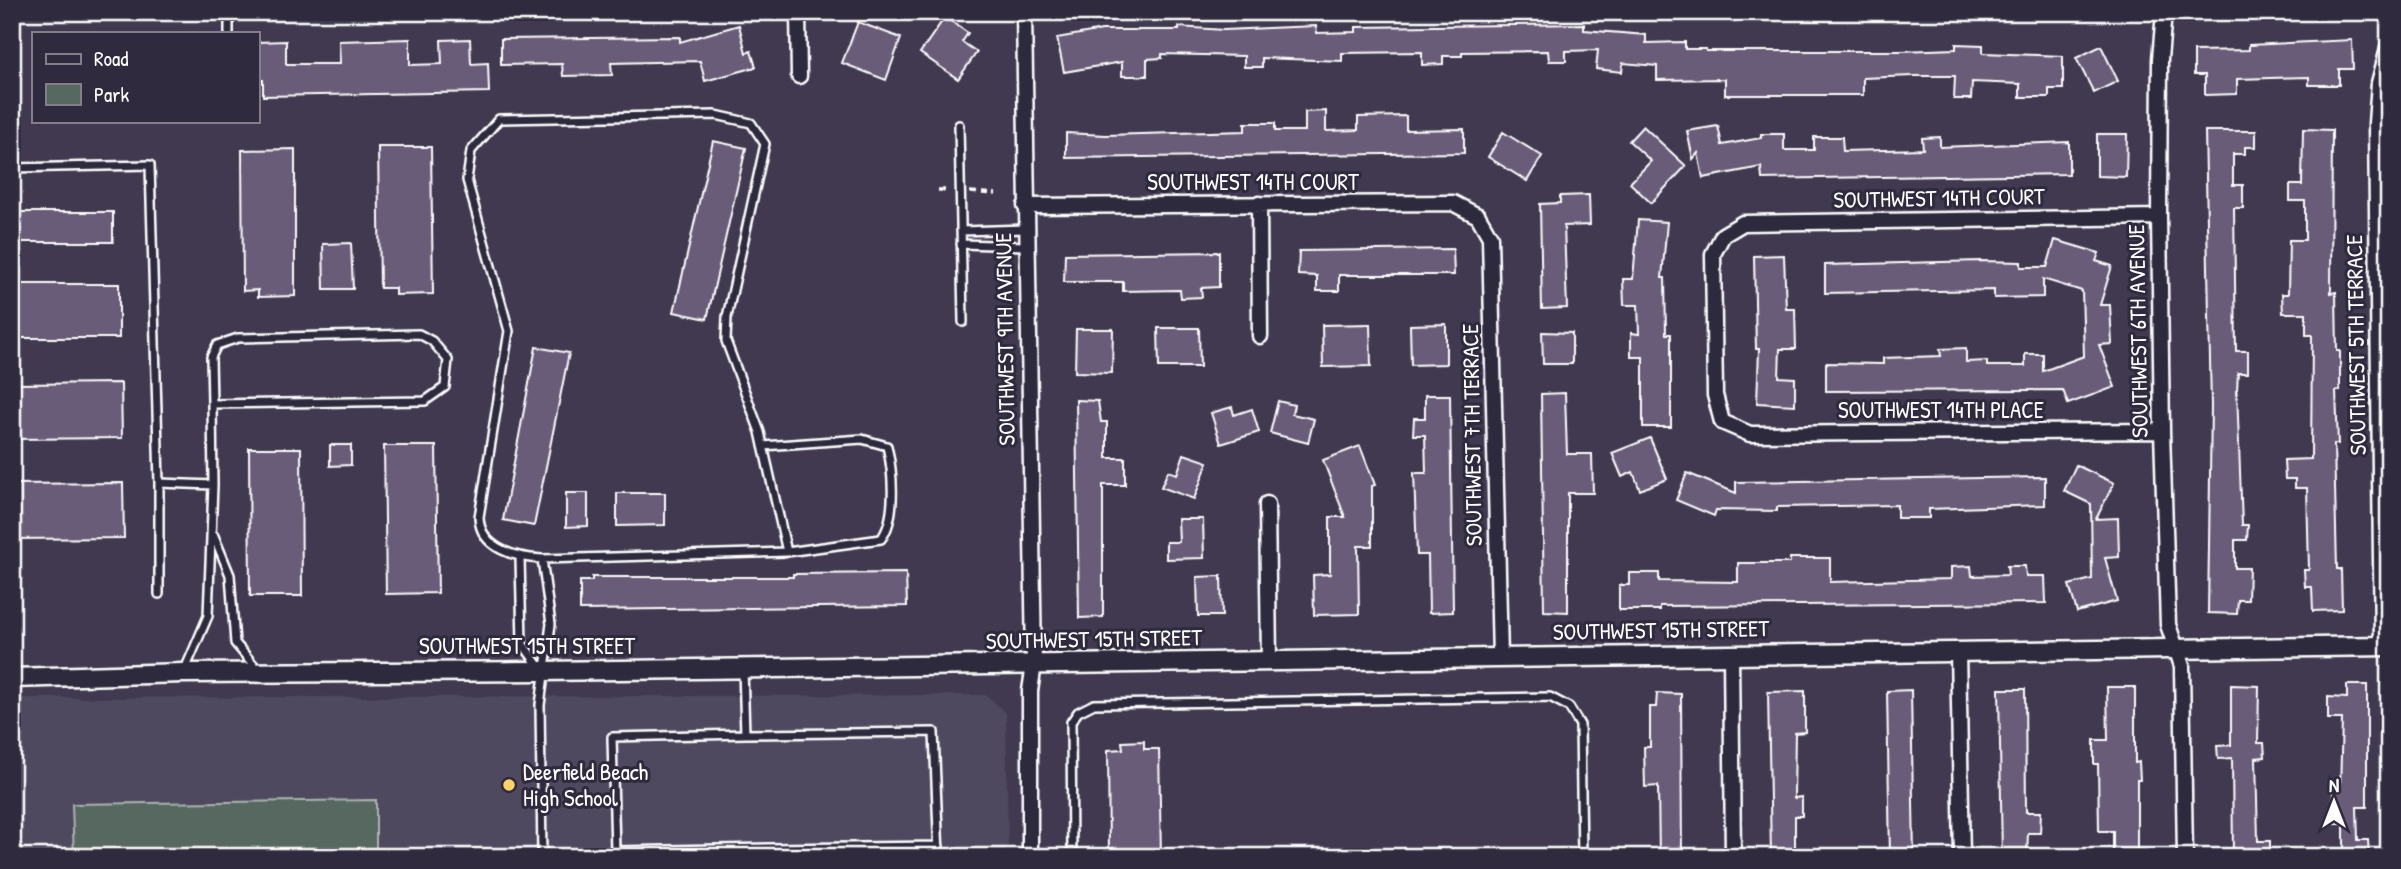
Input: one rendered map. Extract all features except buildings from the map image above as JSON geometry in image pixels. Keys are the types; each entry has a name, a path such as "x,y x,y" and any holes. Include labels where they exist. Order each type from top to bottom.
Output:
{"street":[{"path":"798,12 799,76"},
{"name":"SOUTHWEST 9TH AVENUE","path":"1024,12 1034,664 1030,691 1030,857"},
{"name":"SOUTHWEST 6TH AVENUE","path":"2164,12 2160,59 2159,217 2162,430 2168,625 2177,647 2182,673 2185,857"},
{"name":"SOUTHWEST 5TH TERRACE","path":"2386,646 2376,124 2379,83 2389,45"},
{"name":"SOUTHWEST 14TH COURT","path":"1026,206 1453,203 1478,216"},
{"path":"1259,204 1260,336"},
{"name":"SOUTHWEST 7TH TERRACE","path":"1478,216 1490,237 1500,657"},
{"name":"SOUTHWEST 14TH COURT","path":"1722,422 1715,395 1713,254 1723,235 1743,223 2159,217"},
{"name":"SOUTHWEST 14TH PLACE","path":"1722,422 1751,434 2162,430"},
{"path":"1267,504 1269,660"},
{"name":"SOUTHWEST 15TH STREET","path":"12,678 183,673 542,671 2386,646"},
{"path":"1958,651 1962,857"},
{"path":"1731,654 1733,857"}],"lane":[{"path":"229,12 229,32"},
{"path":"763,446 862,439 887,446 891,461 890,528 881,538 787,552 542,559 520,558 487,538 479,517 509,331 467,180 471,151 499,119 716,115 744,119 757,127 764,138 764,152 726,328 726,341 763,446 787,552"},
{"path":"959,125 963,322"},
{"path":"12,167 150,166 159,484 159,594"},
{"path":"961,231 1026,229"},
{"path":"961,244 1027,246"},
{"path":"183,673 208,616 213,532 211,358 217,345 239,338 419,334 432,341 448,360 445,387 425,401 212,404"},
{"path":"159,484 213,485"},
{"path":"213,532 230,575 235,643 260,672"},
{"path":"520,558 522,643 542,671"},
{"path":"542,559 551,624 542,671 540,705 542,857"},
{"path":"743,668 745,734"},
{"path":"1072,857 1071,722 1078,712 1094,704 1550,697 1569,707 1580,725 1582,857"},
{"path":"939,846 615,851 612,737 934,732 939,846 939,857"},
{"path":"769,848 769,857"}],"shaded area":[{"name":"Deerfield Beach High School","path":"986,695 1006,713 1008,857 12,857 12,698"}],"green space":[{"path":"376,800 376,857 74,857 72,804"}],"place":[{"name":"Deerfield Beach High School","path":"509,785"}]}
